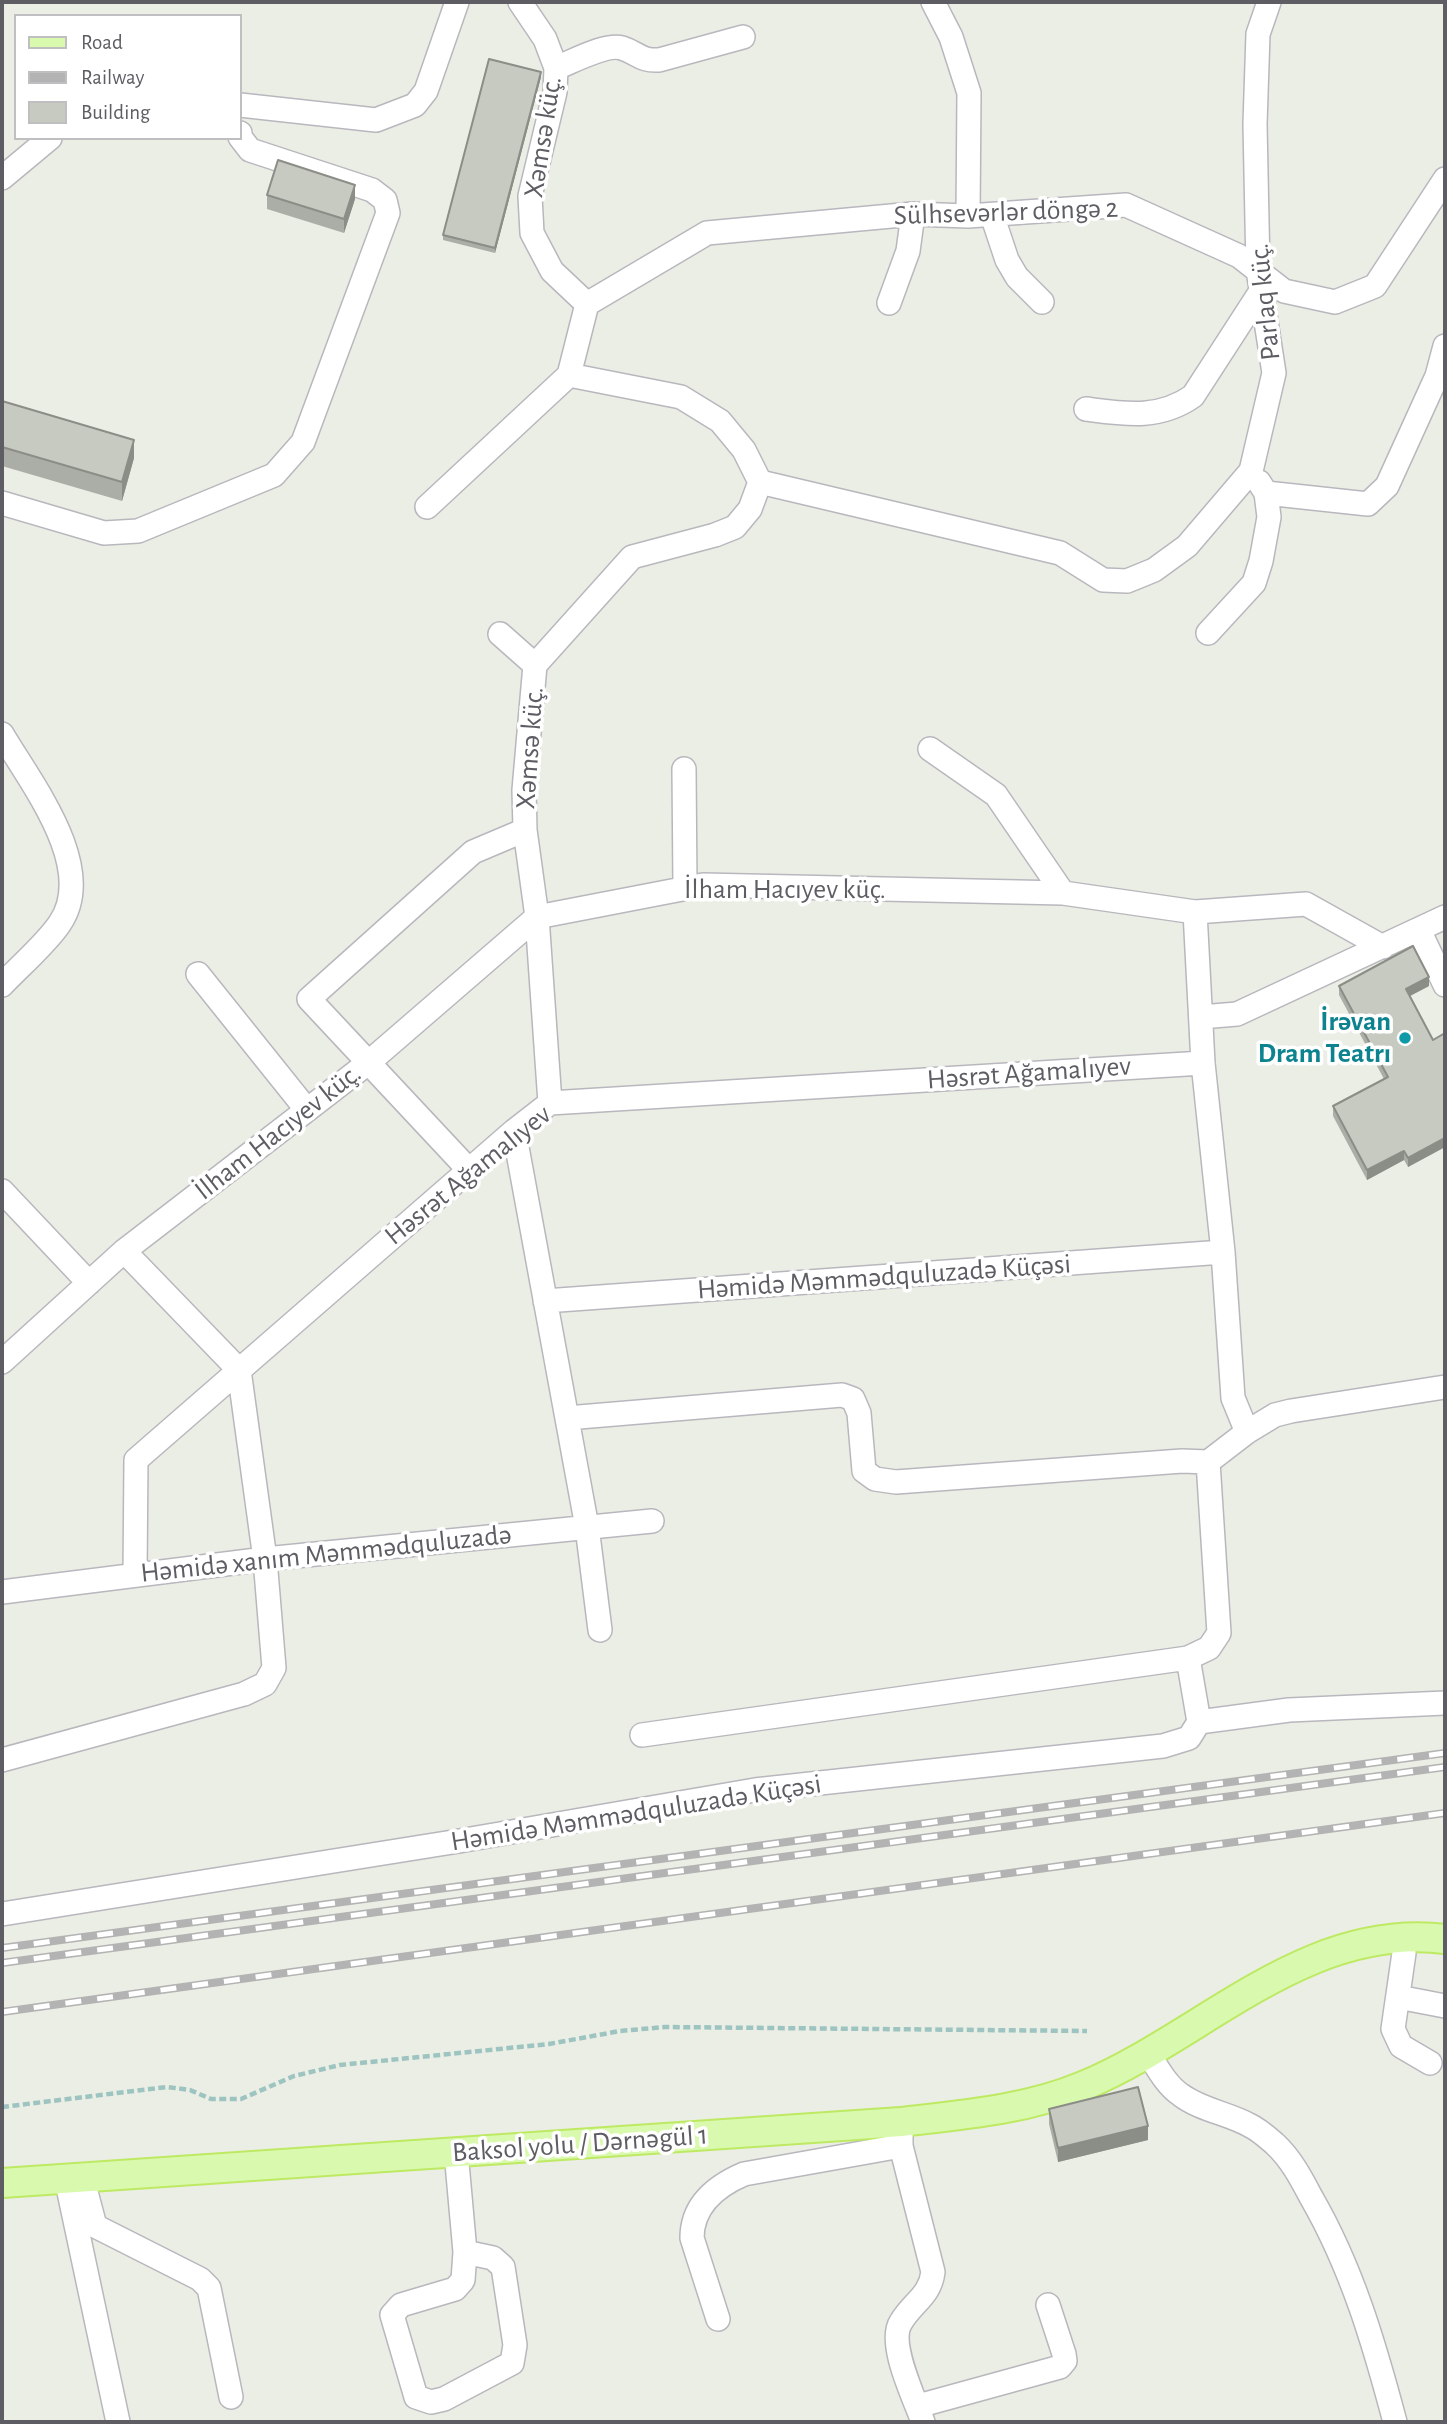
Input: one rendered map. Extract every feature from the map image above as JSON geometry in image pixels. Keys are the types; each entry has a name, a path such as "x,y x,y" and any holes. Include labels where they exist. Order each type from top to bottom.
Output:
{"main road":[{"path":"1321,1957 1385,1940 1424,1936 1445,1939"},
{"path":"1321,1957 1404,1953 1445,1957"},
{"name":"Baksol yolu / Dərnəgül 1","path":"2,2183 457,2152 901,2134 1053,2097 1110,2074 1260,1985 1321,1957"}],"street":[{"path":"242,106 376,120 415,105 426,90 457,2"},
{"name":"Xəmsə küç.","path":"520,2 545,39 556,68 555,92 530,196 532,233 552,271 587,304"},
{"path":"933,2 951,37 969,93 968,216"},
{"name":"Parlaq küç.","path":"760,482 1060,554 1103,580 1128,581 1154,570 1187,546 1251,471 1274,373 1260,281 1255,124 1258,34 1269,2"},
{"path":"556,68 607,48 624,49 648,61 743,37"},
{"path":"2,178 48,140"},
{"path":"2,503 104,533 138,531 274,475 303,442 388,213 385,200 372,190 250,150 242,140"},
{"name":"Sülhsevərlər döngə 2","path":"587,304 707,233 912,214 992,215 1126,205 1239,256 1260,281 1284,290 1335,302 1375,286 1445,179"},
{"path":"889,303 908,251 912,214"},
{"path":"992,215 1007,260 1017,277 1042,302"},
{"path":"1086,409 1135,415 1153,414 1193,396 1260,281"},
{"path":"427,507 569,374 587,304"},
{"path":"1266,493 1368,504 1387,486 1437,376 1445,345"},
{"path":"569,374 681,397 720,421 744,450 760,482"},
{"path":"1208,633 1254,583 1261,561 1269,517 1266,493 1251,471"},
{"name":"Xəmsə küç.","path":"550,1102 537,917 525,830 524,790 535,665 632,557 735,527 750,509 760,482"},
{"path":"500,634 535,665"},
{"path":"2,734 62,836 73,891 61,922 2,985"},
{"path":"930,749 996,795 1063,893"},
{"path":"684,769 685,887"},
{"path":"469,1170 309,999 472,852 525,830"},
{"name":"İlham Hacıyev küç.","path":"2,1361 124,1251 368,1063 537,917 703,885 1063,893 1195,912 1306,904 1383,947"},
{"path":"1195,912 1203,1063 1223,1252 1233,1398 1248,1432"},
{"path":"1201,1017 1237,1014 1445,917"},
{"path":"1419,930 1445,985"},
{"path":"198,974 307,1110"},
{"name":"Həsrət Ağamalıyev","path":"135,1574 136,1460 550,1102 1203,1063"},
{"path":"514,1131 587,1527 600,1630"},
{"path":"2,1191 89,1283"},
{"path":"2,1760 244,1694 265,1684 274,1668 265,1559 239,1370 124,1251"},
{"name":"Həmidə Məmmədquluzadə Küçəsi","path":"545,1301 1223,1252"},
{"path":"567,1418 842,1395 853,1399 859,1413 864,1471 875,1479 896,1482 1168,1462 1208,1462 1275,1415 1445,1387"},
{"path":"642,1735 1188,1658 1209,1648 1219,1633 1208,1462"},
{"name":"Həmidə xanım Məmmədquluzadə","path":"2,1592 265,1559 652,1521"},
{"path":"1188,1658 1199,1722 1289,1710 1445,1703"},
{"name":"Həmidə Məmmədquluzadə Küçəsi","path":"2,1914 379,1855 755,1790 1163,1746 1189,1738 1199,1722"},
{"path":"1404,1953 1393,2029 1401,2046 1430,2063"},
{"path":"1398,1997 1445,2006"},
{"path":"1147,2053 1169,2085 1179,2094 1193,2103 1251,2125 1276,2145 1291,2162 1328,2226 1355,2288 1373,2340 1395,2422"},
{"path":"718,2319 692,2238 692,2225 696,2215 720,2185 744,2174 901,2134 933,2272 931,2286 899,2323 896,2337 920,2414 1060,2367 1065,2361 1064,2354 1048,2305"},
{"path":"457,2152 465,2252 463,2280 455,2289 401,2305 392,2315 416,2397 431,2402 444,2399 512,2363 515,2345 503,2267 493,2258 465,2252"},
{"path":"74,2178 95,2226 200,2279 209,2288 231,2397"},
{"path":"74,2178 118,2422"}],"path":[{"path":"2,2107 167,2087 190,2091 211,2099 241,2099 294,2076 340,2064 549,2044 620,2031 665,2027 1087,2031"}],"building":[{"path":"489,59 541,72 495,248 443,235"},
{"path":"278,160 355,185 344,219 267,195"},
{"path":"2,401 134,440 122,482 2,447"},
{"path":"1413,946 1429,977 1406,989 1433,1040 1445,1033 1445,1138 1408,1158 1404,1151 1367,1170 1333,1106 1388,1077 1339,986"},
{"path":"1138,2087 1148,2126 1058,2148 1049,2109"}],"railway":[{"path":"2,1948 1445,1753"},
{"path":"2,1963 1445,1767"},
{"path":"2,2012 1445,1813"}],"place":[{"name":"İrəvan Dram Teatrı","path":"1405,1038"}]}
